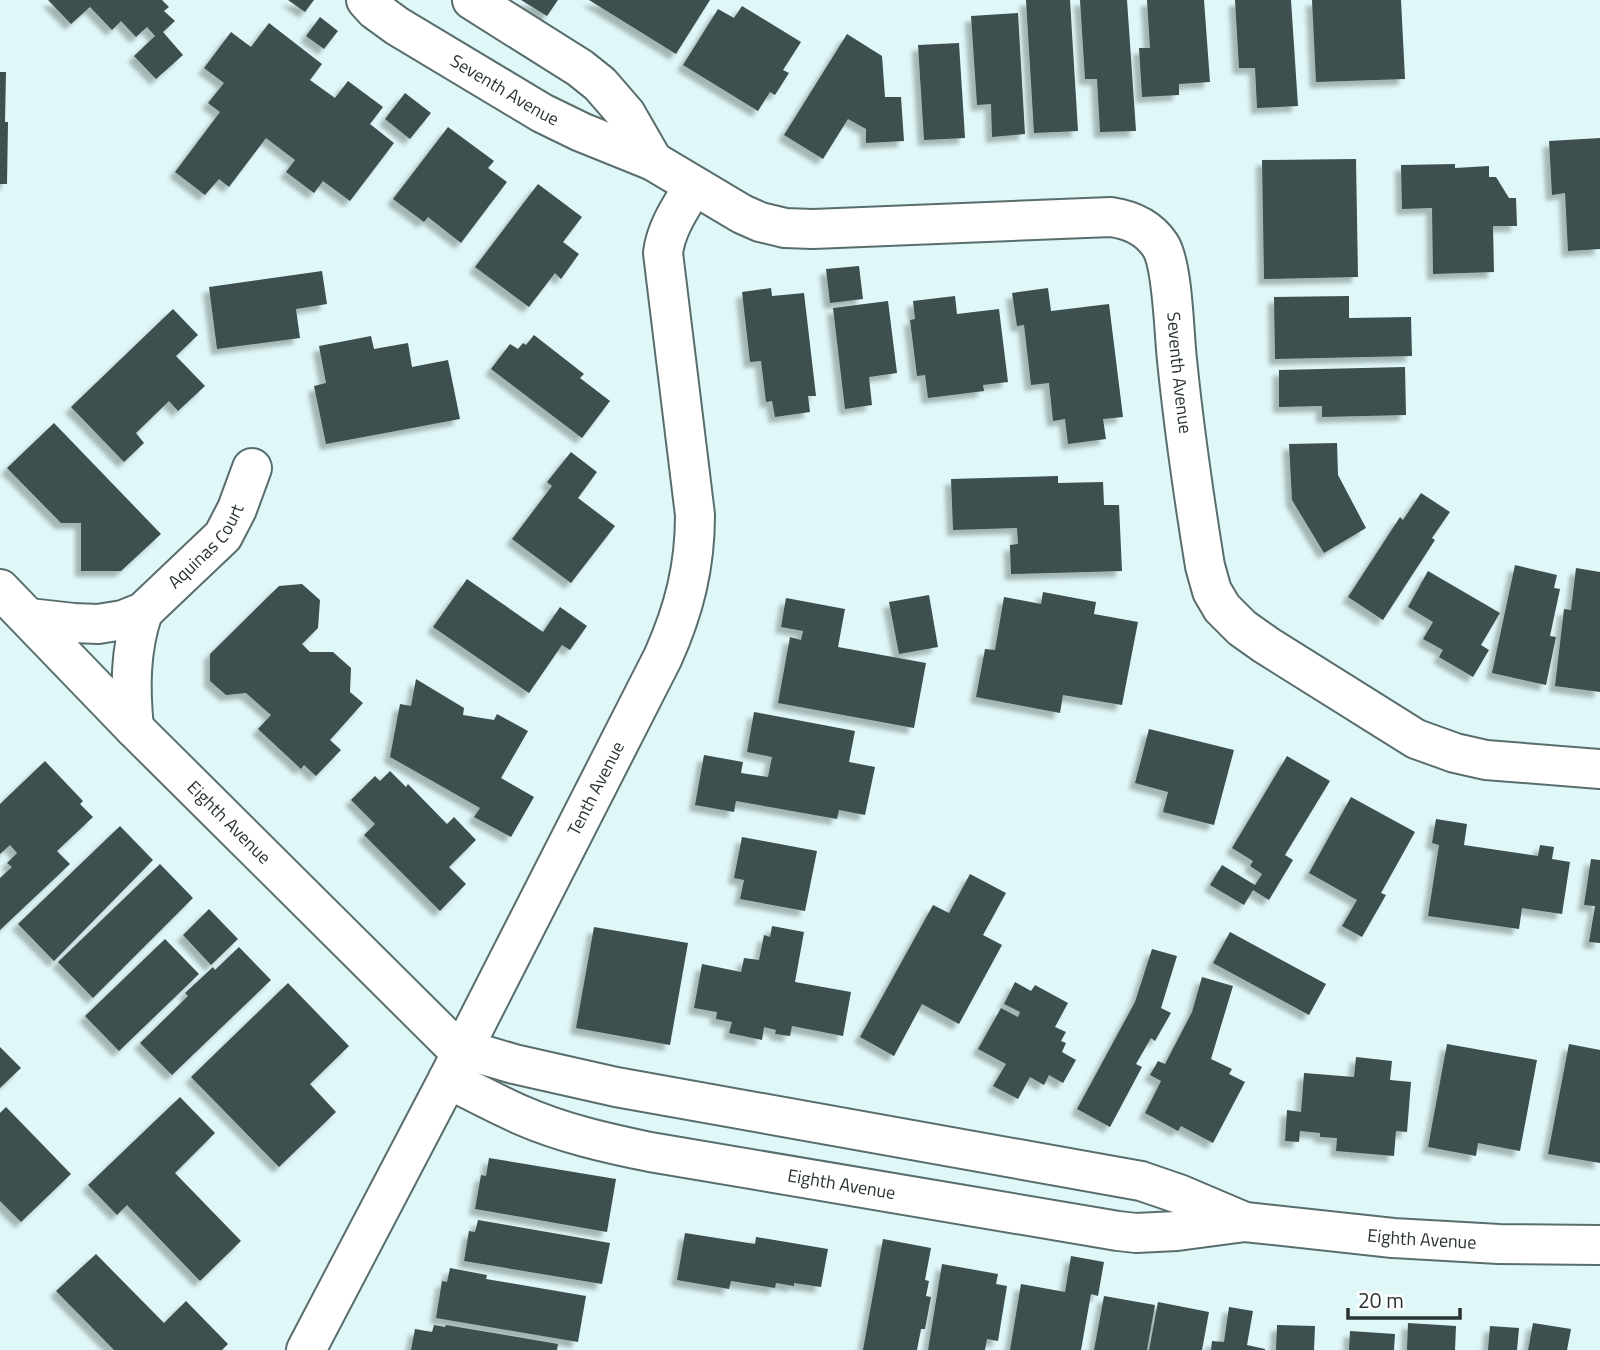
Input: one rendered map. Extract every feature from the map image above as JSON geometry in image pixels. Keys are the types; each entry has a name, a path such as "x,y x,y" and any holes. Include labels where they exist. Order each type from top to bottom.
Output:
{"street":[{"name":"Seventh Avenue","path":"366,0 397,26 542,113 653,161 693,187 760,222 791,229 1106,217 1122,218 1145,229 1161,246 1166,262 1205,566 1212,591 1227,615 1266,645 1416,739 1455,753 1486,760 1600,769"},
{"name":"Seventh Avenue","path":"472,0 580,68 600,84 625,114 653,161"},
{"name":"Tenth Avenue","path":"306,1350 458,1060 663,657 678,621 687,593 694,554 694,504 663,253 668,232 693,187"},
{"name":"Aquinas Court","path":"29,618 98,624 123,620 143,612 223,536 237,509 252,468"},
{"name":"Eighth Avenue","path":"0,589 506,1108 590,1139 650,1152 1118,1231 1177,1231 1245,1222 1406,1239 1499,1244 1600,1245"},
{"path":"134,728 132,664 135,638 143,612"},
{"name":"Eighth Avenue","path":"458,1060 514,1064 616,1087 1141,1181 1245,1222"}],"building":[{"path":"48,0 162,0 169,7 164,11 175,21 163,32 183,55 156,79 134,56 155,36 147,27 136,37 121,21 112,30 90,7 71,24"},
{"path":"288,0 314,0 305,12"},
{"path":"521,0 558,0 547,16"},
{"path":"589,0 710,0 676,54"},
{"path":"1026,0 1070,0 1078,131 1034,133"},
{"path":"1080,0 1127,0 1136,131 1100,132 1097,79 1085,79"},
{"path":"1147,0 1204,0 1210,82 1179,84 1179,95 1142,97 1139,48 1150,48"},
{"path":"1235,0 1291,0 1298,106 1257,108 1255,68 1239,68"},
{"path":"1312,0 1401,0 1405,79 1316,82"},
{"path":"742,6 801,42 783,70 789,73 775,95 770,92 758,111 683,65 718,9 734,18"},
{"path":"1018,13 1025,134 992,137 991,104 977,105 971,16"},
{"path":"320,17 338,31 324,49 306,36"},
{"path":"269,23 322,64 310,80 335,98 348,81 383,107 370,124 394,143 350,201 323,181 314,193 286,172 295,160 266,138 229,187 219,179 205,195 175,172 220,112 208,103 224,83 204,68 231,32 251,47"},
{"path":"847,34 882,56 885,97 901,97 904,141 866,143 866,129 848,119 823,159 784,135"},
{"path":"959,43 965,138 924,140 918,45"},
{"path":"0,72 6,72 7,184 0,184"},
{"path":"405,93 431,113 410,139 385,119"},
{"path":"448,127 494,161 488,168 507,182 461,243 428,217 424,222 393,199"},
{"path":"1600,138 1600,249 1568,251 1565,193 1552,195 1549,141"},
{"path":"1356,159 1358,277 1264,279 1262,160"},
{"path":"1455,164 1455,168 1489,166 1489,177 1496,177 1509,198 1516,198 1517,226 1493,226 1494,272 1433,274 1432,208 1402,209 1401,165"},
{"path":"538,184 582,217 563,242 579,254 561,279 555,273 529,307 475,267"},
{"path":"859,266 863,299 830,303 826,269"},
{"path":"322,271 327,304 296,309 300,338 217,349 209,287"},
{"path":"771,288 772,296 804,293 816,396 808,396 810,412 775,417 772,401 766,402 761,361 750,362 742,292"},
{"path":"1048,288 1051,311 1109,304 1123,417 1103,419 1106,439 1068,444 1065,419 1053,421 1049,383 1031,385 1024,325 1017,326 1012,293"},
{"path":"955,296 957,314 999,309 1008,382 983,385 984,391 928,398 925,375 917,376 910,320 915,319 913,301"},
{"path":"1349,296 1349,318 1411,317 1412,356 1275,359 1274,297"},
{"path":"888,301 897,373 869,377 872,405 845,409 833,308"},
{"path":"173,309 198,335 176,356 205,386 178,411 169,401 136,433 144,443 124,462 71,407"},
{"path":"534,335 584,374 580,378 610,401 582,438 491,369 510,344 518,349 523,343 526,345"},
{"path":"371,336 374,349 408,343 412,367 448,360 460,419 326,444 314,386 326,383 319,346"},
{"path":"1405,367 1406,415 1322,417 1322,406 1279,407 1279,370"},
{"path":"54,423 161,534 121,571 81,571 81,523 61,523 7,468"},
{"path":"1337,443 1338,475 1366,528 1324,553 1292,500 1289,444"},
{"path":"571,452 597,472 578,498 615,526 571,583 512,539 552,486 547,482"},
{"path":"1058,476 1058,483 1103,482 1104,505 1119,505 1122,571 1011,574 1010,545 1018,544 1017,528 953,530 951,479"},
{"path":"1421,493 1450,512 1383,620 1348,597 1400,517 1403,520"},
{"path":"1515,565 1557,575 1554,588 1560,589 1550,636 1556,637 1546,685 1492,673"},
{"path":"1576,568 1600,572 1600,692 1555,686 1564,609 1571,610"},
{"path":"1428,571 1500,613 1481,645 1489,650 1473,677 1439,657 1443,650 1423,639 1433,622 1408,607"},
{"path":"467,579 543,632 560,607 587,626 570,650 562,645 529,693 433,627"},
{"path":"302,584 320,600 318,628 302,644 310,652 333,652 351,668 350,692 363,703 330,740 341,750 316,776 304,765 301,769 258,729 271,715 246,693 226,695 210,681 210,654 279,586"},
{"path":"1043,592 1096,602 1094,614 1138,622 1122,705 1063,695 1060,713 976,697 985,649 995,650 1004,597 1041,604"},
{"path":"929,595 938,647 899,654 889,602"},
{"path":"786,598 845,609 838,647 926,663 914,728 778,703 790,637 801,640 803,631 781,627"},
{"path":"416,679 464,708 463,715 494,720 497,714 528,731 501,778 534,797 511,837 474,817 480,808 390,757 400,704 411,706"},
{"path":"754,712 855,731 849,762 875,767 865,815 839,810 837,819 736,801 734,812 695,805 704,755 743,762 741,773 768,777 772,757 747,752"},
{"path":"1149,729 1234,750 1214,825 1163,812 1168,792 1135,783"},
{"path":"1287,756 1330,781 1285,855 1293,860 1269,900 1253,890 1244,905 1210,885 1222,865 1255,885 1262,874 1250,866 1253,861 1232,848"},
{"path":"45,761 83,801 80,804 93,817 57,851 70,864 0,930 0,878 12,867 7,863 17,853 10,845 0,854 0,804"},
{"path":"390,771 406,787 408,784 447,824 454,817 476,840 449,867 466,884 440,911 364,835 375,824 351,800 375,776 380,781"},
{"path":"1351,797 1415,832 1381,893 1386,895 1362,937 1342,926 1357,900 1309,873"},
{"path":"1436,819 1467,824 1464,845 1538,856 1540,845 1554,847 1552,859 1570,862 1562,914 1522,908 1519,929 1428,916 1439,845 1432,843"},
{"path":"120,826 153,860 54,961 18,924"},
{"path":"742,837 817,851 805,911 740,899 744,880 734,878"},
{"path":"1591,859 1600,860 1600,943 1589,942 1595,906 1584,905"},
{"path":"160,864 193,898 93,998 58,962"},
{"path":"970,874 1006,893 983,935 1002,945 959,1024 922,1004 894,1056 860,1037 933,905 949,913"},
{"path":"209,909 238,939 211,965 183,935"},
{"path":"772,926 804,932 795,982 851,992 843,1036 792,1026 790,1036 775,1034 776,1030 764,1027 762,1040 729,1033 732,1022 716,1019 717,1012 694,1008 702,964 741,972 744,958 759,960 764,935 770,937"},
{"path":"594,927 688,943 670,1045 576,1028"},
{"path":"1230,932 1326,984 1309,1015 1213,963"},
{"path":"165,939 199,974 119,1051 85,1016"},
{"path":"239,947 271,980 172,1075 140,1043 188,996 185,993"},
{"path":"1152,949 1177,956 1161,1008 1171,1013 1155,1041 1151,1038 1136,1064 1142,1067 1110,1127 1077,1109 1135,1002"},
{"path":"1202,977 1233,986 1211,1059 1232,1069 1229,1074 1245,1082 1213,1143 1181,1126 1178,1131 1145,1113 1161,1081 1150,1075 1158,1061 1165,1064 1192,1012"},
{"path":"1015,982 1031,991 1035,985 1068,1003 1055,1027 1066,1032 1061,1041 1066,1043 1062,1052 1076,1060 1063,1083 1049,1075 1044,1085 1030,1077 1018,1099 993,1086 1006,1064 978,1049 1001,1008 1018,1017 1020,1012 1004,1004"},
{"path":"288,983 349,1046 310,1084 336,1112 279,1167 191,1077"},
{"path":"1447,1044 1537,1060 1520,1151 1478,1143 1476,1156 1428,1147"},
{"path":"1569,1044 1600,1050 1600,1163 1548,1154"},
{"path":"0,1047 21,1068 0,1088"},
{"path":"1356,1057 1392,1061 1390,1080 1411,1082 1407,1132 1396,1131 1394,1156 1336,1151 1337,1138 1320,1137 1320,1133 1300,1131 1299,1142 1285,1141 1287,1110 1301,1112 1304,1073 1354,1077"},
{"path":"180,1097 215,1133 175,1173 241,1241 200,1281 127,1205 117,1215 88,1185"},
{"path":"6,1107 71,1174 21,1222 0,1201 0,1113"},
{"path":"489,1158 616,1179 607,1232 475,1209 481,1175 486,1176"},
{"path":"478,1220 610,1243 602,1284 464,1261 469,1231 475,1232"},
{"path":"685,1233 755,1244 756,1237 828,1249 821,1287 776,1283 775,1288 731,1281 729,1289 677,1280"},
{"path":"883,1239 931,1248 925,1280 929,1281 926,1296 931,1297 925,1329 921,1329 917,1350 863,1350"},
{"path":"96,1254 164,1323 186,1301 228,1344 222,1350 114,1350 56,1291"},
{"path":"1071,1256 1104,1262 1098,1296 1091,1294 1081,1350 1010,1350 1021,1284 1065,1292"},
{"path":"942,1264 998,1274 996,1284 1007,1286 998,1341 987,1339 985,1350 928,1350"},
{"path":"450,1268 487,1275 486,1279 586,1296 578,1342 436,1318 442,1281 447,1282"},
{"path":"1104,1296 1155,1305 1147,1350 1094,1350"},
{"path":"1158,1302 1209,1312 1202,1350 1149,1350"},
{"path":"1229,1307 1253,1311 1247,1345 1265,1350 1211,1350 1212,1341 1224,1342"},
{"path":"1408,1323 1456,1326 1455,1350 1407,1350"},
{"path":"1533,1323 1571,1329 1567,1350 1528,1350"},
{"path":"434,1325 558,1344 557,1350 411,1350 415,1329 432,1332"},
{"path":"1277,1325 1315,1326 1314,1350 1276,1350"},
{"path":"1490,1326 1519,1328 1517,1350 1488,1350"},
{"path":"1350,1331 1395,1334 1394,1350 1349,1350"}]}
